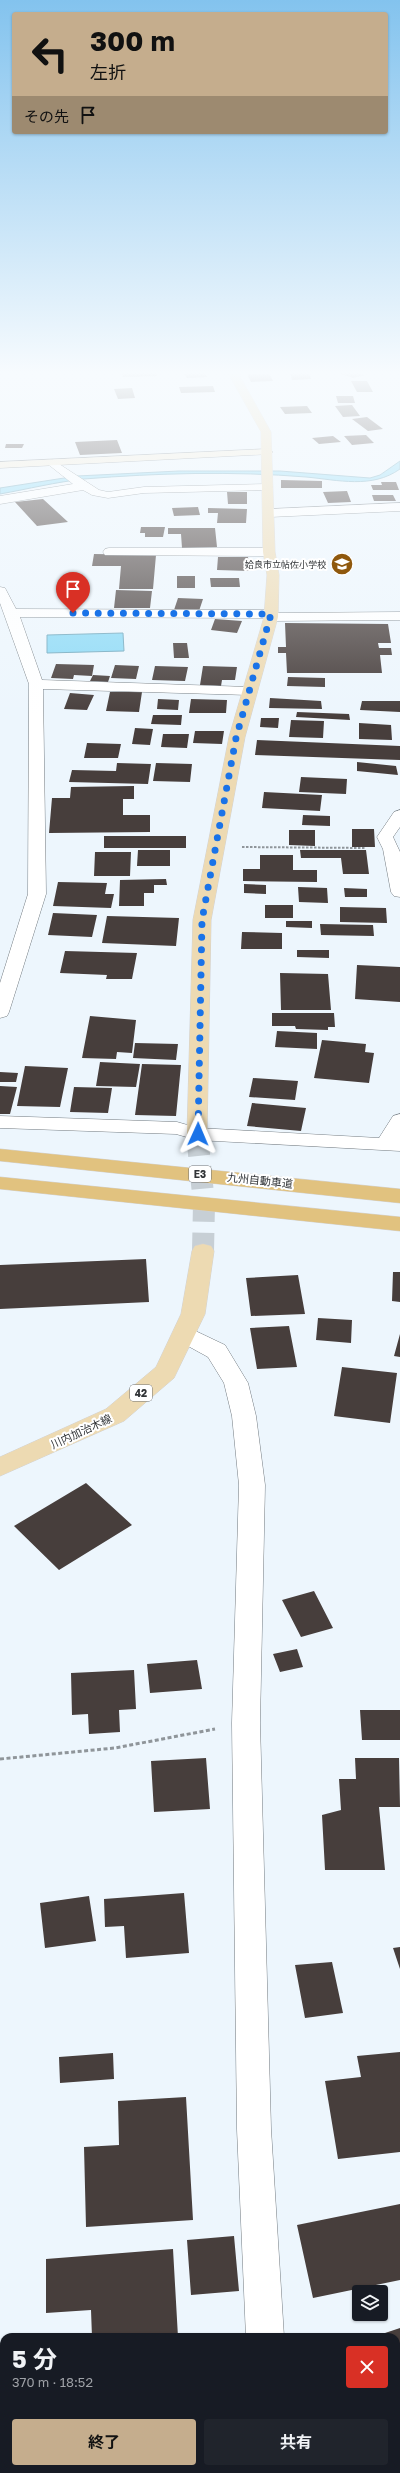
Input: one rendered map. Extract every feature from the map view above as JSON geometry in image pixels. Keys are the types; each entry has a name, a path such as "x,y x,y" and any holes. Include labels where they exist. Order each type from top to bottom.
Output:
{"highway":[{"name":"九州自動車道","path":"0,1155 400,1196"},
{"path":"0,1183 400,1224"}],"main road":[{"path":"198,1134 202,920 236,738 271,616 274,576 269,552 270,513 267,487"},
{"name":"川内加治木線","path":"0,1467 116,1415 166,1372 193,1314 203,1251"}],"street":[{"path":"0,500 58,486"},
{"path":"85,486 96,493 108,495 144,490 267,487"},
{"path":"270,513 400,507"},
{"path":"109,552 269,552"},
{"path":"0,591 12,613 36,684 37,894 0,1012"},
{"path":"12,613 400,616"},
{"path":"36,684 249,691"},
{"path":"400,816 385,837 391,849 400,892"},
{"path":"0,1122 177,1128 198,1134 392,1144 400,1120"},
{"path":"185,1334 217,1351 236,1383 244,1416 252,1485 246,1723 254,2129 265,2333"}],"path":[{"path":"216,846 391,849"},
{"path":"0,1759 115,1748 246,1723"}],"water":[{"path":"10,486 39,486 0,494 0,488"},
{"path":"123,633 124,651 47,653 47,635"}],"building":[{"path":"281,486 322,486 322,488 281,488"},
{"path":"372,486 398,486 399,490 373,490"},
{"path":"347,491 351,502 328,503 323,492"},
{"path":"227,492 247,492 247,504 228,504"},
{"path":"372,495 393,495 396,501 374,501"},
{"path":"43,499 68,522 37,526 15,502"},
{"path":"198,507 200,515 174,516 172,508"},
{"path":"208,508 247,509 246,523 217,523 218,513 208,513"},
{"path":"141,527 165,527 163,537 145,537 145,533 140,533"},
{"path":"168,528 215,528 217,547 182,548 181,534 168,534"},
{"path":"94,554 156,555 153,589 119,589 121,566 92,566"},
{"path":"218,557 248,557 250,571 217,570"},
{"path":"177,576 195,576 195,588 177,588"},
{"path":"210,578 239,578 240,587 211,587"},
{"path":"116,590 152,591 150,608 114,608"},
{"path":"178,598 203,599 199,611 174,610"},
{"path":"215,619 242,621 237,633 211,630"},
{"path":"285,623 388,624 391,643 378,643 379,648 391,648 392,655 380,655 382,673 287,673 286,653 278,653 278,647 286,647"},
{"path":"173,643 187,643 189,658 174,658"},
{"path":"56,664 94,665 92,676 74,675 73,679 51,678"},
{"path":"115,665 139,666 136,679 111,678"},
{"path":"155,666 188,667 185,681 152,680"},
{"path":"203,666 237,667 235,680 222,680 221,686 200,685"},
{"path":"93,675 110,676 108,682 90,681"},
{"path":"288,677 325,678 325,687 287,686"},
{"path":"110,692 142,692 139,712 106,711"},
{"path":"70,693 94,695 87,710 64,709"},
{"path":"270,698 321,701 322,709 269,708"},
{"path":"158,699 179,700 178,710 157,709"},
{"path":"191,699 227,700 226,713 189,713"},
{"path":"362,701 400,701 400,712 360,710"},
{"path":"297,712 349,714 350,720 296,717"},
{"path":"153,715 182,715 181,725 151,724"},
{"path":"261,718 279,718 278,728 260,727"},
{"path":"291,720 324,721 323,738 289,737"},
{"path":"359,723 391,725 392,740 359,739"},
{"path":"135,728 153,729 150,745 132,744"},
{"path":"195,731 224,731 222,744 193,743"},
{"path":"163,734 189,734 187,748 161,747"},
{"path":"257,740 400,746 400,760 255,755"},
{"path":"87,743 121,744 118,758 84,758"},
{"path":"357,762 396,766 398,775 357,771"},
{"path":"117,763 151,764 148,784 69,782 72,770 116,771"},
{"path":"156,763 192,764 190,782 153,781"},
{"path":"301,777 347,779 346,794 299,792"},
{"path":"134,786 134,799 123,799 123,815 150,815 150,832 49,833 52,798 70,798 71,787"},
{"path":"264,792 322,795 320,811 262,808"},
{"path":"303,815 330,816 330,826 302,825"},
{"path":"352,829 374,829 375,847 352,847"},
{"path":"289,830 315,830 315,846 289,845"},
{"path":"104,836 186,836 186,848 104,848"},
{"path":"138,850 170,850 170,866 137,866"},
{"path":"300,850 366,850 369,874 343,874 341,858 301,858"},
{"path":"95,852 131,852 130,876 94,876"},
{"path":"260,855 293,855 293,870 317,870 317,882 243,881 243,869 260,869"},
{"path":"166,879 167,885 154,885 154,893 144,893 144,906 119,906 120,880"},
{"path":"58,882 107,883 105,894 114,894 111,908 53,906"},
{"path":"244,884 266,885 266,894 244,893"},
{"path":"298,887 327,888 328,903 299,902"},
{"path":"344,888 367,889 367,897 345,897"},
{"path":"265,905 293,905 293,918 265,918"},
{"path":"340,907 386,908 387,923 340,922"},
{"path":"53,913 97,915 92,937 48,935"},
{"path":"107,916 179,918 176,946 102,943"},
{"path":"286,921 312,921 312,928 286,927"},
{"path":"320,924 373,925 374,936 321,935"},
{"path":"242,932 282,933 282,949 241,949"},
{"path":"297,950 329,950 329,958 297,957"},
{"path":"65,951 137,953 132,979 106,979 107,975 60,973"},
{"path":"357,965 400,967 400,1002 355,999"},
{"path":"280,973 328,974 331,1010 281,1010"},
{"path":"272,1013 334,1013 335,1027 328,1027 328,1030 296,1029 295,1026 272,1026"},
{"path":"90,1016 136,1020 132,1053 117,1052 116,1059 82,1058"},
{"path":"277,1031 317,1033 317,1049 275,1047"},
{"path":"322,1040 366,1044 365,1052 374,1053 369,1083 314,1078"},
{"path":"135,1043 178,1044 176,1060 133,1058"},
{"path":"100,1062 140,1064 136,1087 96,1086"},
{"path":"142,1064 181,1065 176,1116 135,1115"},
{"path":"25,1066 68,1068 60,1107 17,1106"},
{"path":"0,1072 18,1073 16,1082 0,1082"},
{"path":"253,1078 298,1081 295,1100 249,1097"},
{"path":"0,1086 17,1087 10,1114 0,1114"},
{"path":"74,1087 112,1088 108,1113 70,1112"},
{"path":"252,1103 306,1108 301,1131 247,1126"},
{"path":"146,1259 149,1302 0,1309 0,1265"},
{"path":"393,1272 400,1272 400,1302 392,1301"},
{"path":"298,1275 305,1314 251,1316 246,1278"},
{"path":"318,1318 352,1320 351,1343 316,1340"},
{"path":"289,1326 297,1367 257,1369 250,1328"},
{"path":"400,1334 400,1357 394,1356"},
{"path":"342,1367 397,1373 390,1423 334,1416"},
{"path":"86,1483 132,1525 59,1570 14,1526"},
{"path":"314,1591 333,1628 301,1637 282,1600"},
{"path":"297,1649 303,1667 280,1672 273,1654"},
{"path":"197,1660 202,1689 150,1693 147,1664"},
{"path":"134,1670 136,1709 119,1710 120,1732 89,1734 88,1714 72,1715 71,1673"},
{"path":"360,1710 400,1710 400,1740 362,1740"},
{"path":"206,1758 210,1809 154,1812 151,1761"},
{"path":"355,1758 399,1758 400,1807 379,1807 385,1870 325,1870 322,1815 341,1810 339,1779 356,1779"},
{"path":"184,1893 189,1953 126,1958 124,1926 105,1927 104,1899"},
{"path":"89,1896 96,1941 45,1948 40,1903"},
{"path":"400,1947 400,1969 393,1948"},
{"path":"332,1962 343,2013 305,2018 295,1965"},
{"path":"400,2052 400,2152 338,2159 325,2081 361,2077 357,2056"},
{"path":"113,2053 114,2079 60,2083 59,2057"},
{"path":"186,2097 193,2220 86,2227 84,2147 119,2145 118,2101"},
{"path":"400,2204 400,2280 376,2285 352,2285 352,2290 313,2298 297,2225"},
{"path":"234,2236 239,2291 191,2295 187,2240"},
{"path":"173,2249 178,2333 92,2333 91,2310 46,2313 46,2259"},
{"path":"400,2328 400,2333 385,2333"}],"tunnel":[{"path":"197,1134 204,1204 203,1251"}],"place":[{"name":"姶良市立帖佐小学校","path":"342,564"}],"route":[{"path":"73,613 271,614 236,738 202,920 198,1134"}]}
